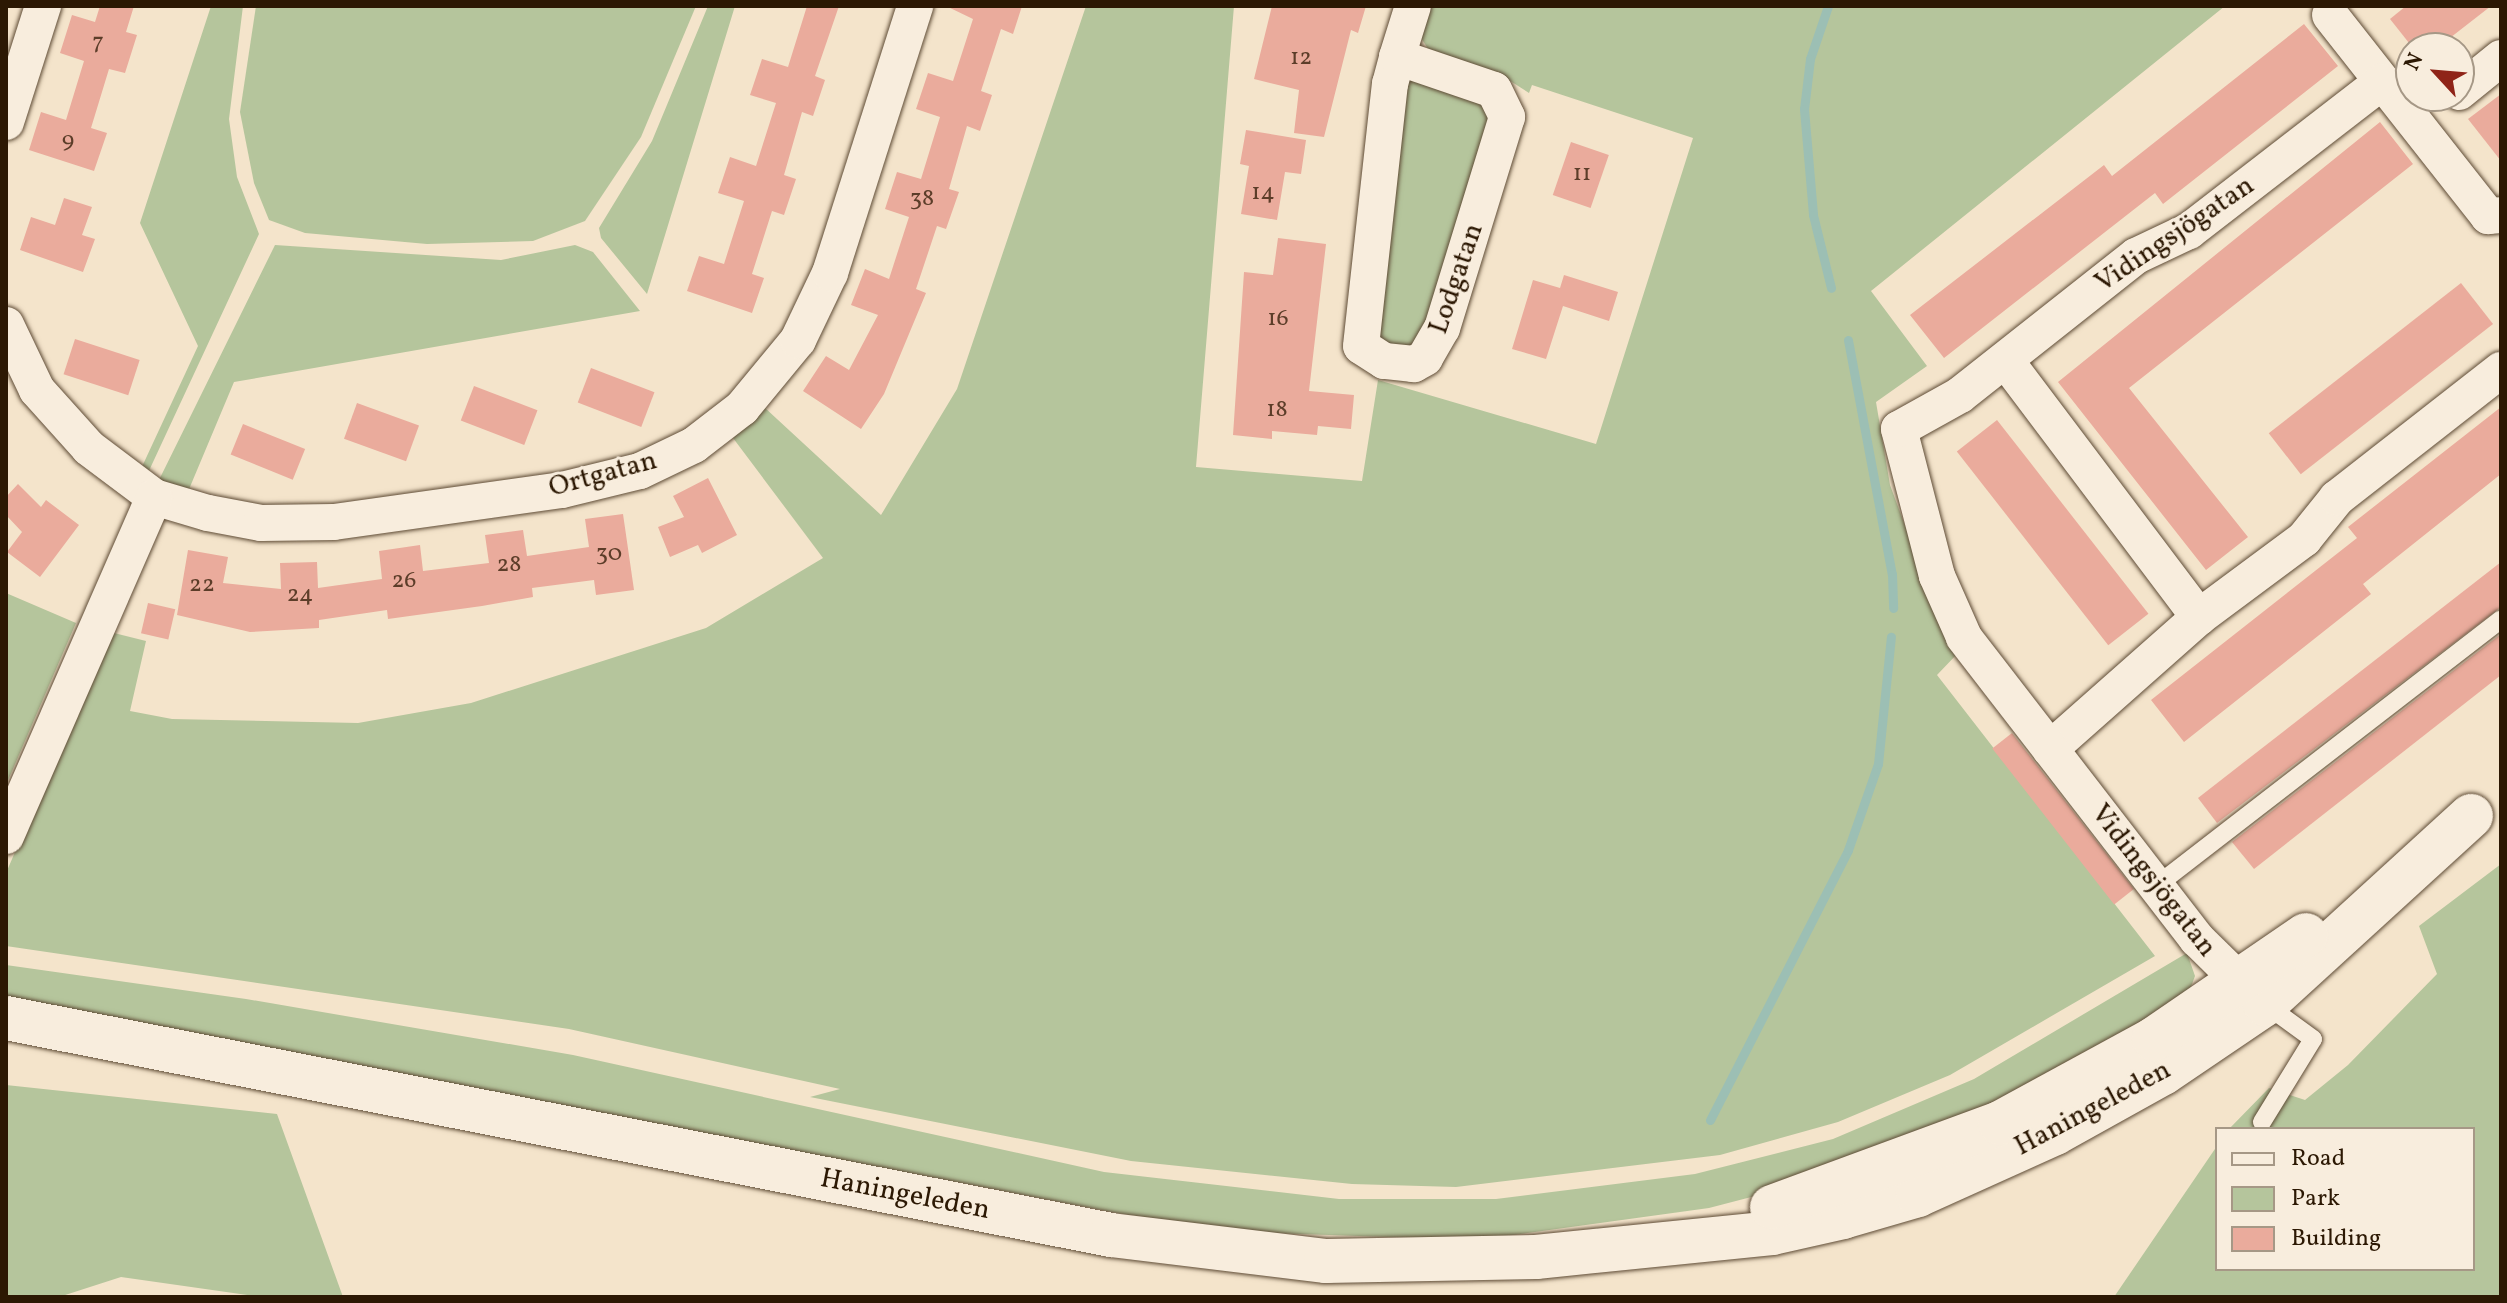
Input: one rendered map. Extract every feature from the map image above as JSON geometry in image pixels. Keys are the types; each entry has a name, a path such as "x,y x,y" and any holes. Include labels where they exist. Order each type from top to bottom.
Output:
{"main road":[{"name":"Haningeleden","path":"6,1018 1020,1218 1231,1251 1455,1263 1638,1244 1805,1197 2000,1123 2154,1039 2252,994 2486,804"},
{"name":"Haningeleden","path":"6,1043 179,1053"}],"street":[{"path":"6,122 43,6"},
{"name":"Ortgatan","path":"6,325 37,390 60,421 154,497 261,523 334,522 602,482 694,445 742,408 812,317 915,6"},
{"name":"Lodgatan","path":"1397,57 1494,90 1507,117 1442,328 1425,358 1414,364 1384,361 1361,346 1397,57 1413,6"},
{"path":"2330,15 2497,224"},
{"path":"2475,79 2501,58"},
{"name":"Vidingsjögatan","path":"2252,994 2156,886 1964,637 1937,576 1899,429 2006,361 2136,256 2189,231 2382,82"},
{"path":"2416,126 2434,112"},
{"path":"2006,361 2199,617"},
{"path":"2050,749 2199,617 2304,539 2328,506 2501,370"},
{"path":"6,836 154,497"}],"lane":[{"path":"2156,886 2501,619"},
{"path":"2252,994 2313,1039 2262,1122"}],"green space":[{"path":"211,6 243,6 229,119 237,177 259,234 147,475 140,471 198,346 140,223"},
{"path":"256,6 696,6 641,137 585,221 533,241 427,244 305,233 269,220 254,183 240,112"},
{"path":"708,6 735,6 647,294 601,238 599,228 652,141"},
{"path":"1086,6 1234,6 1196,467 1362,481 1378,380 1596,444 1693,138 1532,85 1529,93 1501,75 1430,52 1418,33 1423,6 2225,6 1871,291 1927,366 1876,402 1890,485 1941,623 1958,653 1937,675 2155,956 1950,1075 1838,1122 1720,1155 1456,1187 1352,1184 1131,1161 810,1097 840,1089 569,1029 6,946 6,873 110,632 146,641 130,711 172,719 358,723 471,703 706,628 823,558 733,438 764,407 881,515 957,389"},
{"path":"1421,78 1474,95 1489,111 1492,132 1418,343 1403,350 1379,341 1405,82"},
{"path":"275,245 501,260 575,245 593,252 640,311 234,382 187,494 158,482"},
{"path":"6,593 76,623 6,785"},
{"path":"2501,864 2501,1297 2114,1297 2215,1149 2215,1271 2475,1271 2475,1127 2231,1127 2269,1088 2305,1100 2348,1065 2437,974 2419,926"},
{"path":"2187,953 2195,976 2186,1000 1984,1115 1793,1186 1709,1208 1477,1240 1268,1233 1128,1215 6,999 6,965 246,999 573,1055 1104,1172 1339,1199 1496,1199 1695,1174 1833,1139 1974,1079"},
{"path":"6,1085 277,1114 343,1297 261,1297 121,1277 59,1297 6,1297"}],"building":[{"path":"100,6 134,6 126,32 137,35 125,73 109,69 91,128 107,133 94,171 29,150 41,112 66,120 84,61 60,53 72,15 95,22"},
{"path":"807,6 839,6 815,76 825,80 813,116 802,112 784,175 796,179 784,215 772,211 752,274 764,278 752,313 687,291 699,256 724,264 744,201 718,193 730,157 756,166 776,103 750,95 762,59 788,67"},
{"path":"946,6 1022,6 1013,34 1001,29 981,91 992,95 980,131 967,126 949,189 959,192 946,229 937,226 916,289 926,293 884,394 861,429 803,391 826,356 849,370 878,315 851,305 865,269 889,279 909,217 885,209 897,172 921,179 940,117 916,109 928,73 953,81 973,19"},
{"path":"1272,6 1366,6 1358,33 1351,30 1324,137 1294,133 1299,90 1254,79"},
{"path":"2406,6 2491,6 2458,32 2400,32 2390,19"},
{"path":"2304,24 2338,66 2163,204 2155,193 1944,358 1910,315 2104,165 2112,176"},
{"path":"2501,94 2501,161 2468,119"},
{"path":"2380,122 2413,164 2129,388 2248,537 2206,570 2058,382"},
{"path":"1246,130 1306,140 1301,174 1285,172 1277,220 1241,214 1249,166 1240,164"},
{"path":"1571,142 1609,155 1591,208 1553,195"},
{"path":"64,198 92,207 82,235 95,239 83,272 20,250 31,217 55,225"},
{"path":"1278,238 1326,244 1309,391 1354,395 1351,429 1318,426 1317,435 1272,431 1272,439 1233,435 1244,272 1273,275"},
{"path":"1564,275 1618,292 1609,321 1563,306 1546,359 1512,349 1533,280 1560,288"},
{"path":"2461,283 2493,324 2301,474 2269,433"},
{"path":"75,339 140,360 128,395 64,374"},
{"path":"591,368 654,392 641,427 578,403"},
{"path":"474,386 537,410 524,445 461,421"},
{"path":"357,403 419,426 406,461 344,439"},
{"path":"2501,407 2501,474 2363,584 2371,594 2184,742 2151,700 2357,538 2348,527"},
{"path":"1997,420 2148,614 2108,645 1957,451"},
{"path":"243,424 305,449 293,480 231,455"},
{"path":"708,478 737,535 702,553 698,545 670,557 658,527 684,517 673,496"},
{"path":"18,484 41,507 46,500 79,525 40,577 7,552 22,532 6,515 6,497"},
{"path":"623,514 634,590 596,595 594,580 532,588 533,597 482,606 388,619 387,610 319,620 319,628 250,632 177,615 188,550 228,557 223,583 281,589 280,563 317,562 318,588 382,579 379,551 420,545 423,571 489,563 485,535 523,530 527,556 589,547 585,519"},
{"path":"2501,562 2501,607 2217,823 2198,798"},
{"path":"148,603 175,609 168,640 141,633"},
{"path":"2501,634 2501,675 2254,869 2232,842"},
{"path":"2012,733 2134,889 2114,904 1992,748"}],"waterway":[{"path":"1828,6 1810,59 1804,109 1813,215 1831,288"},
{"path":"1848,340 1892,574 1893,608"},
{"path":"1710,1120 1848,850 1878,764 1891,637"}]}
